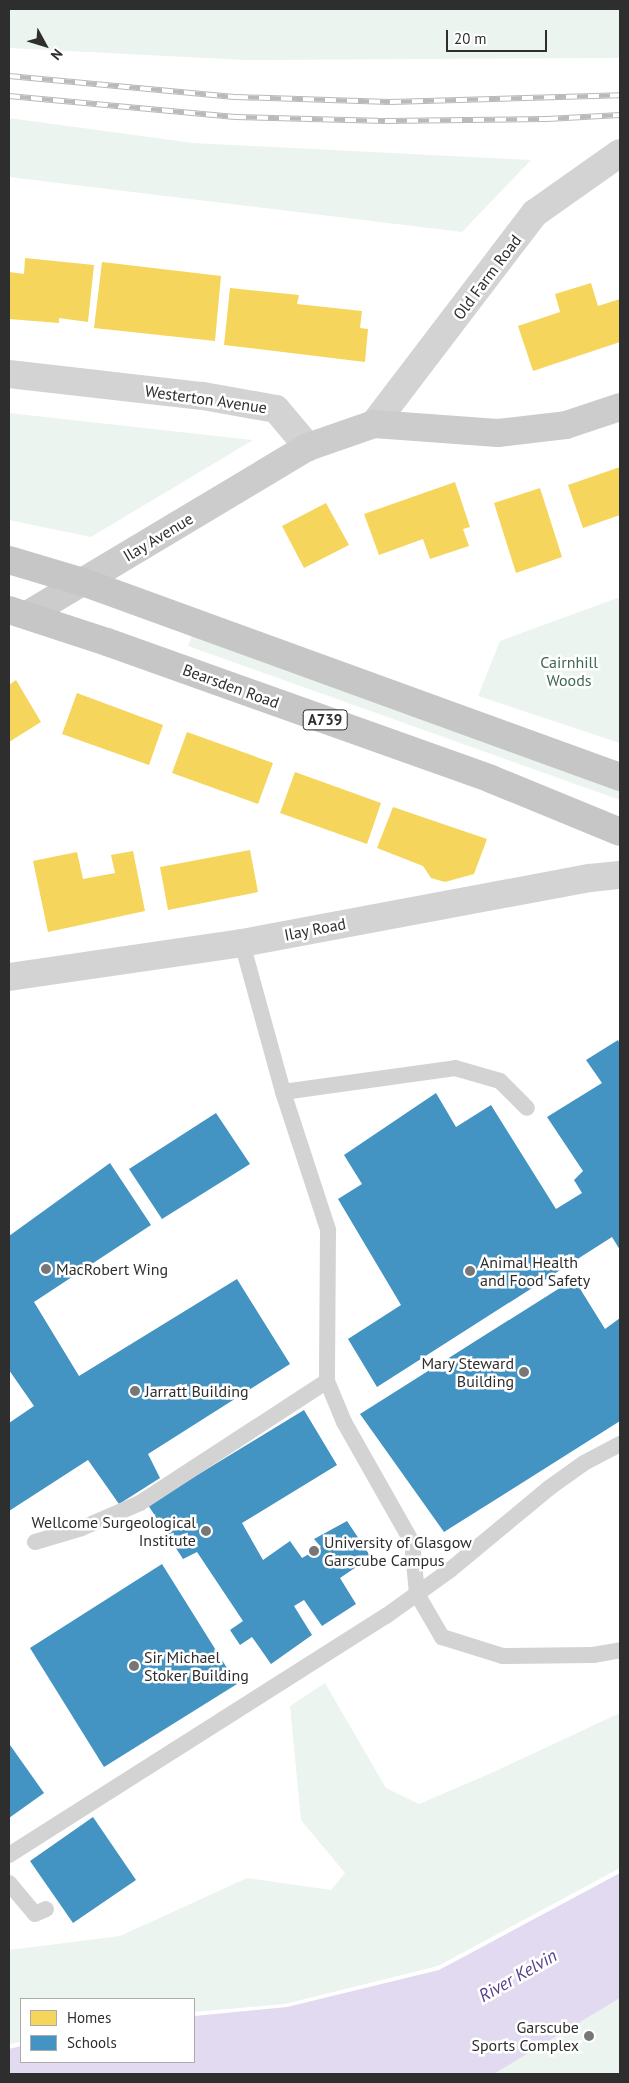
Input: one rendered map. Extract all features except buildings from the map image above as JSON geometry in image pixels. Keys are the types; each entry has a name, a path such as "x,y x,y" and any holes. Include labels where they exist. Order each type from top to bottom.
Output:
{"main road":[{"path":"9,560 84,582 620,776"},
{"name":"Bearsden Road","path":"15,617 491,779 620,832"}],"street":[{"name":"Old Farm Road","path":"374,424 536,213 620,153"},
{"name":"Westerton Avenue","path":"9,374 203,396 276,409 308,446"},
{"path":"308,446 374,424 498,433 566,425 620,407"},
{"name":"Ilay Avenue","path":"15,617 84,582 308,446"},
{"name":"Ilay Road","path":"9,977 242,943 590,878 620,875"}],"lane":[{"path":"242,943 282,1092 328,1230 327,1381 344,1422 412,1542 416,1594 442,1637 503,1656 593,1656 620,1650"},
{"path":"282,1092 455,1068 500,1082 527,1108"},
{"path":"35,1542 82,1528 140,1503 327,1381"},
{"path":"9,1855 386,1616 450,1570 549,1488 584,1464 620,1444"},
{"path":"9,1883 35,1914 46,1909"}],"green space":[{"path":"9,9 620,9 620,58 246,60 9,48"},
{"path":"9,118 193,143 531,160 462,232 9,177"},
{"path":"9,413 253,440 91,537 9,520"},
{"name":"Cairnhill Woods","path":"620,597 620,743 478,696 500,641"},
{"path":"192,635 620,789 620,800 188,646"},
{"path":"325,1683 386,1788 419,1804 489,1774 620,1713 620,1868 438,1966 285,2004 195,2012 195,1998 20,1998 20,2042 9,2044 9,1950 120,1936 247,1878 331,1890 345,1873 301,1820 290,1706"},
{"name":"Garscube Sports Complex","path":"620,1998 620,2074 494,2074"}],"water":[{"name":"River Kelvin","path":"620,1873 620,1998 494,2074 9,2074 9,2049 20,2046 20,2063 195,2063 195,2016 287,2007 439,1970"}],"railway":[{"path":"9,76 237,97 390,102 620,95"},
{"path":"9,96 235,117 385,121 547,119 620,115"}],"place":[{"name":"MacRobert Wing","path":"46,1269"},
{"name":"Animal Health and Food Safety","path":"470,1271"},
{"name":"Mary Steward Building","path":"524,1372"},
{"name":"Jarratt Building","path":"135,1391"},
{"name":"Wellcome Surgeological Institute","path":"206,1531"},
{"name":"University of Glasgow Garscube Campus","path":"314,1551"},
{"name":"Sir Michael Stoker Building","path":"134,1666"},
{"name":"Garscube Sports Complex","path":"589,2036"}]}
